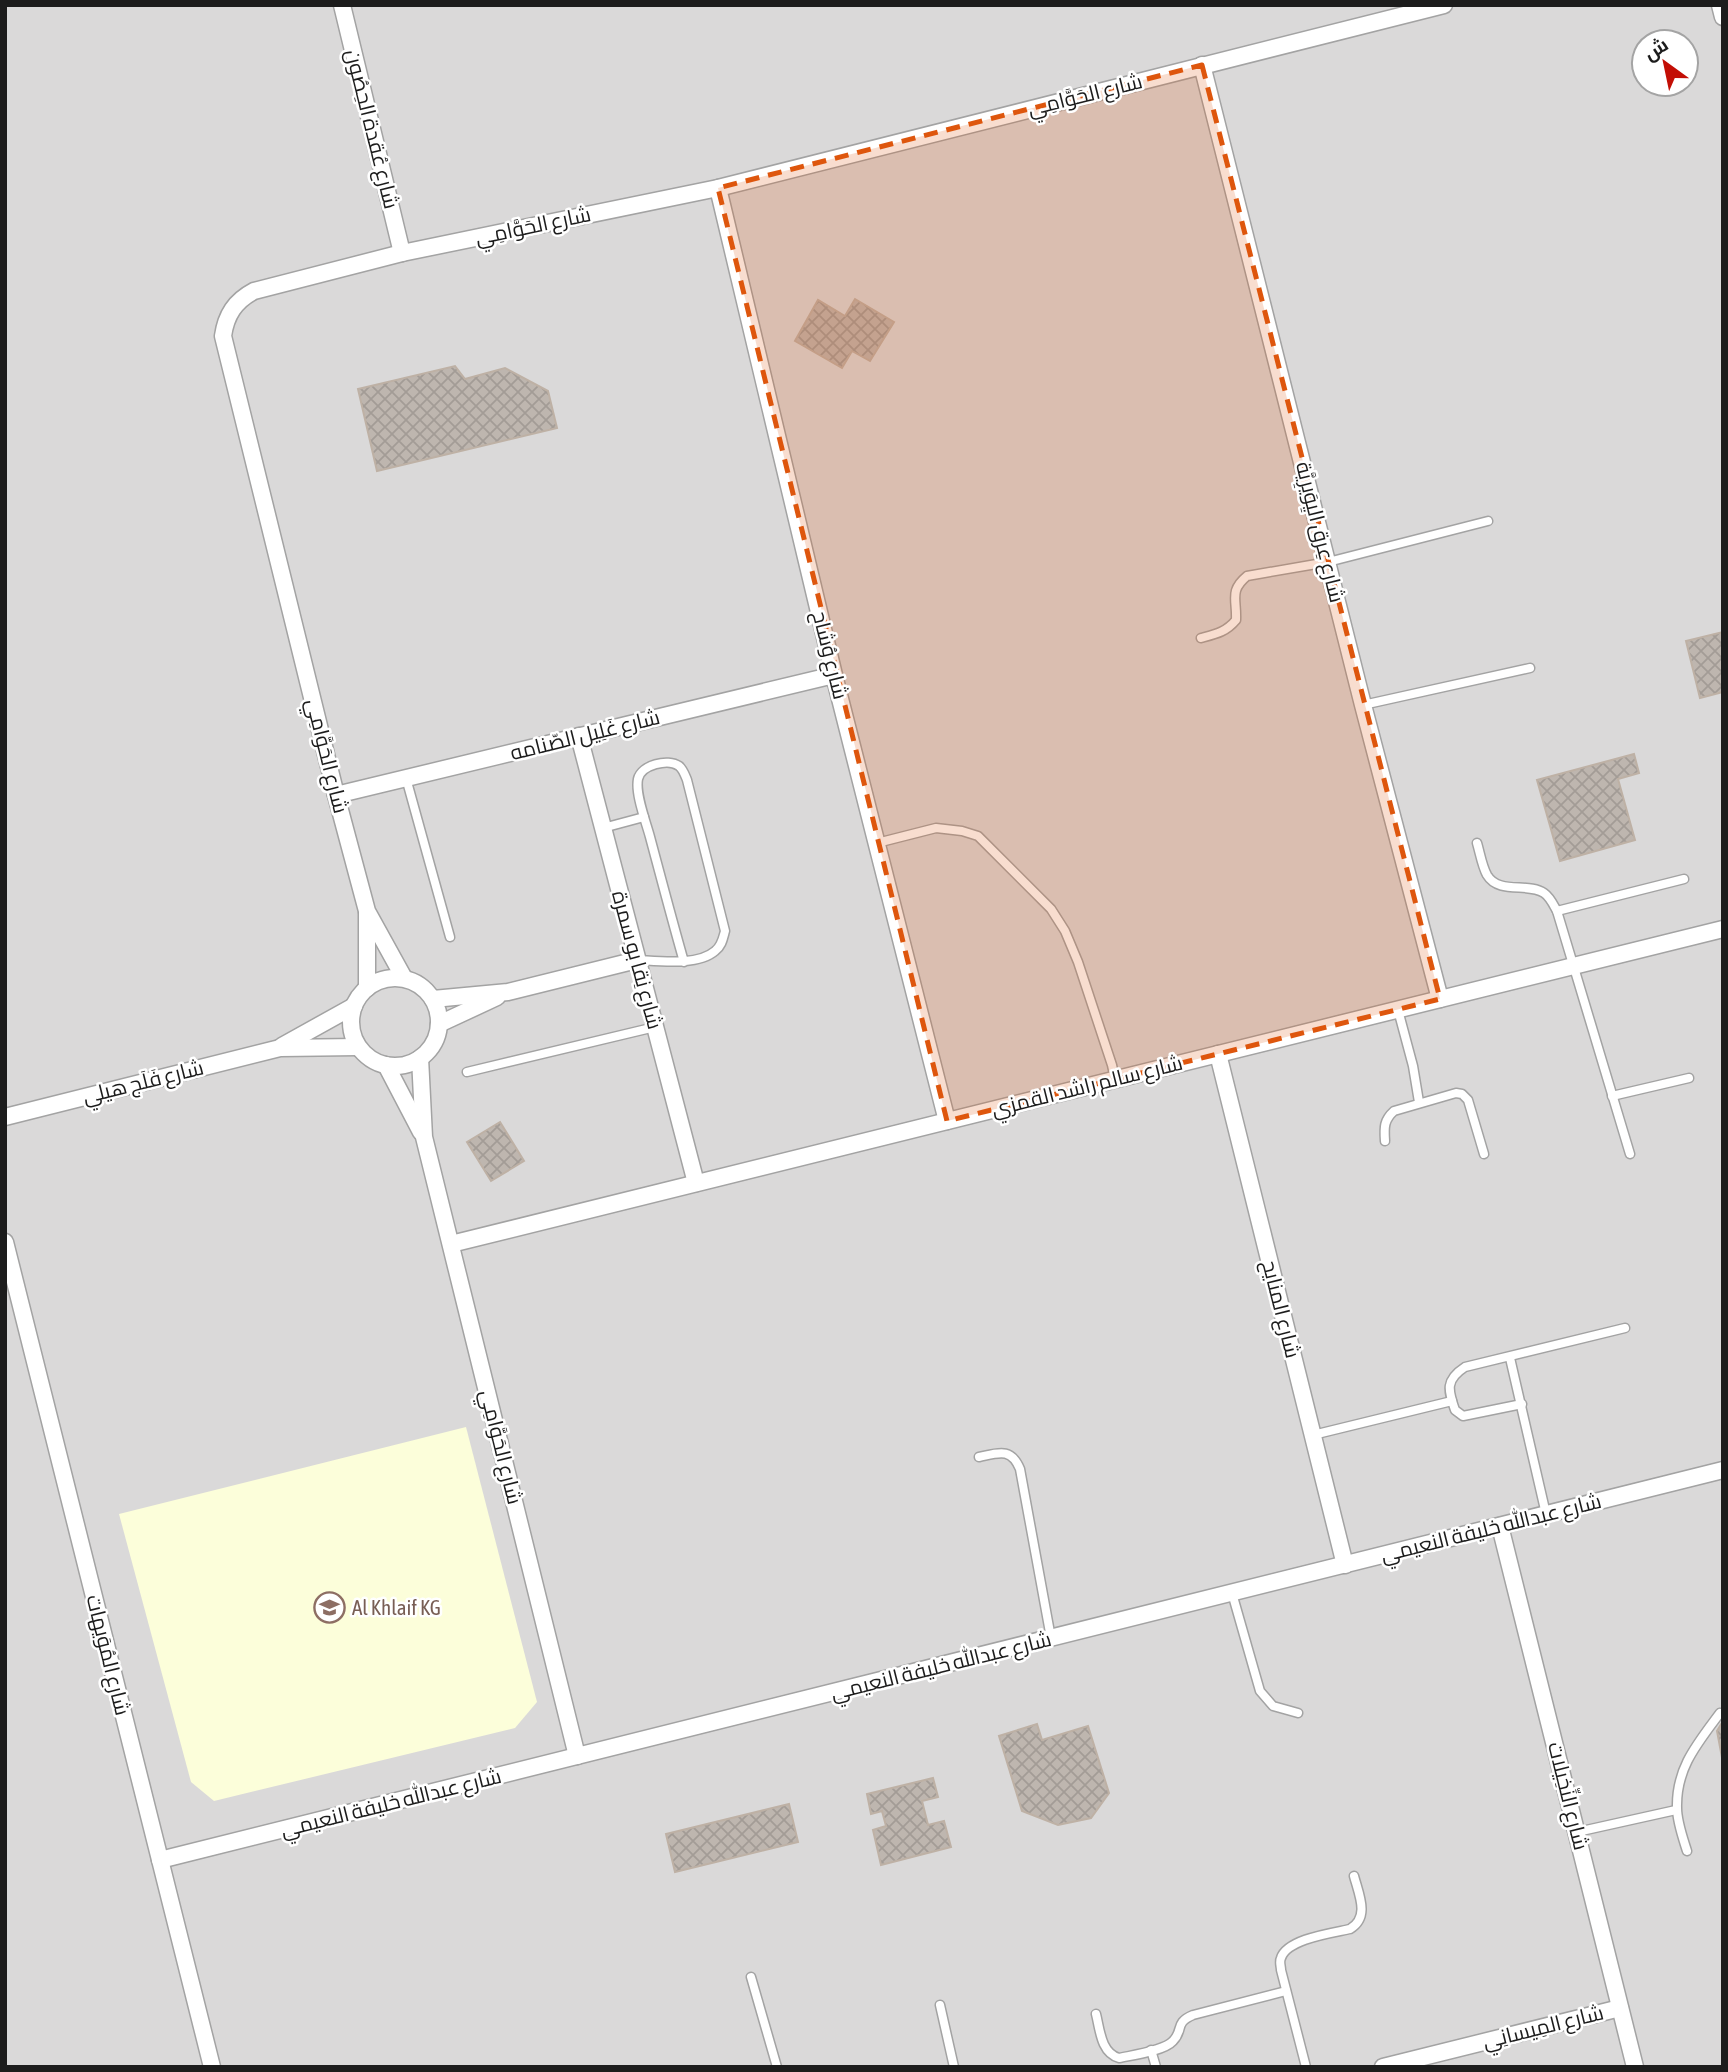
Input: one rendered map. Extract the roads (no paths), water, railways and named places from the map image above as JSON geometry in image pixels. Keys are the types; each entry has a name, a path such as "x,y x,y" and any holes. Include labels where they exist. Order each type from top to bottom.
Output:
{"street":[{"name":"شارع عُقدة الحِصُون","path":"342,5 402,253"},
{"name":"شارع الحَوَّامِي","path":"404,978 367,911 337,795 223,336 225,324 235,305 254,291 402,253 718,188 1444,5"},
{"path":"1720,5 1723,17"},
{"name":"شارع عِرق اليِوَيرِيَّة","path":"1202,65 1440,999"},
{"name":"شارع وُشاح","path":"718,188 834,675 947,1121"},
{"name":"شارع غَلِيل الصّنامه","path":"337,795 834,675"},
{"name":"شارع نِقا بو سمرة","path":"579,736 696,1183"},
{"name":"شارع الحَوَّامِي","path":"367,911 367,988"},
{"name":"شارع سالم راشد القمزي","path":"451,1244 1723,929"},
{"path":"433,999 508,992 637,960"},
{"path":"404,978 421,985 438,1010 439,1024 433,1043 419,1058 403,1065 375,1062 358,1047 352,1034 354,1006 367,988 378,981 404,978"},
{"path":"439,1024 508,992"},
{"name":"شارع فَلَج هيلي","path":"280,1048 354,1006"},
{"name":"شارع فَلَج هيلي","path":"5,1117 280,1048 358,1047"},
{"name":"شارع المنايح","path":"1218,1054 1345,1565"},
{"name":"شارع الحَوَّامِي","path":"419,1058 424,1137 577,1756"},
{"name":"شارع الحَوَّامِي","path":"386,1065 424,1137"},
{"name":"شارع المُوَيهات","path":"5,1242 212,2067"},
{"name":"شارع عبدالله خليفة النعيمي","path":"160,1860 1723,1471"},
{"name":"شارع النِّخِيلات","path":"1500,1526 1635,2067"},
{"name":"شارع المِيسانِي","path":"1383,2067 1620,2008"}],"lane":[{"path":"1201,638 1218,634 1236,620 1235,594 1238,584 1247,576 1328,562 1488,521"},
{"path":"1363,705 1530,668"},
{"path":"637,960 684,962 715,952 725,931 687,780 678,765 668,762 646,768 639,774 637,782 684,962"},
{"path":"406,778 450,937"},
{"path":"603,828 644,817"},
{"path":"877,843 936,828 978,836 1051,909 1065,931 1078,962 1115,1079"},
{"path":"1477,843 1487,876 1494,882 1504,887 1537,889 1547,894 1557,911 1630,1154"},
{"path":"1557,911 1684,879"},
{"path":"1398,1010 1413,1066 1419,1102"},
{"path":"467,1072 655,1027"},
{"path":"1612,1096 1689,1078"},
{"path":"1385,1140 1386,1118 1394,1111 1457,1093 1468,1100 1484,1154"},
{"path":"1522,1404 1463,1416 1455,1410 1451,1401 1449,1384 1454,1374 1465,1367 1625,1328"},
{"path":"1510,1358 1546,1514"},
{"path":"1313,1435 1451,1401"},
{"path":"979,1457 1000,1452 1009,1454 1020,1469 1051,1638"},
{"path":"1232,1593 1260,1691 1265,1700 1273,1706 1298,1713"},
{"path":"1687,1852 1676,1810 1679,1780 1692,1751 1720,1713"},
{"path":"1577,1832 1676,1810"},
{"path":"1306,2067 1280,1970 1280,1958 1299,1942 1357,1925 1362,1916 1362,1907 1354,1876"},
{"path":"751,1977 777,2067"},
{"path":"1096,2014 1102,2042 1112,2056 1119,2058 1172,2043 1183,2019 1286,1992"},
{"path":"940,2005 954,2067"},
{"path":"1151,2050 1156,2067"}],"place":[{"name":"Al Khlaif KG","path":"329,1608"}]}
